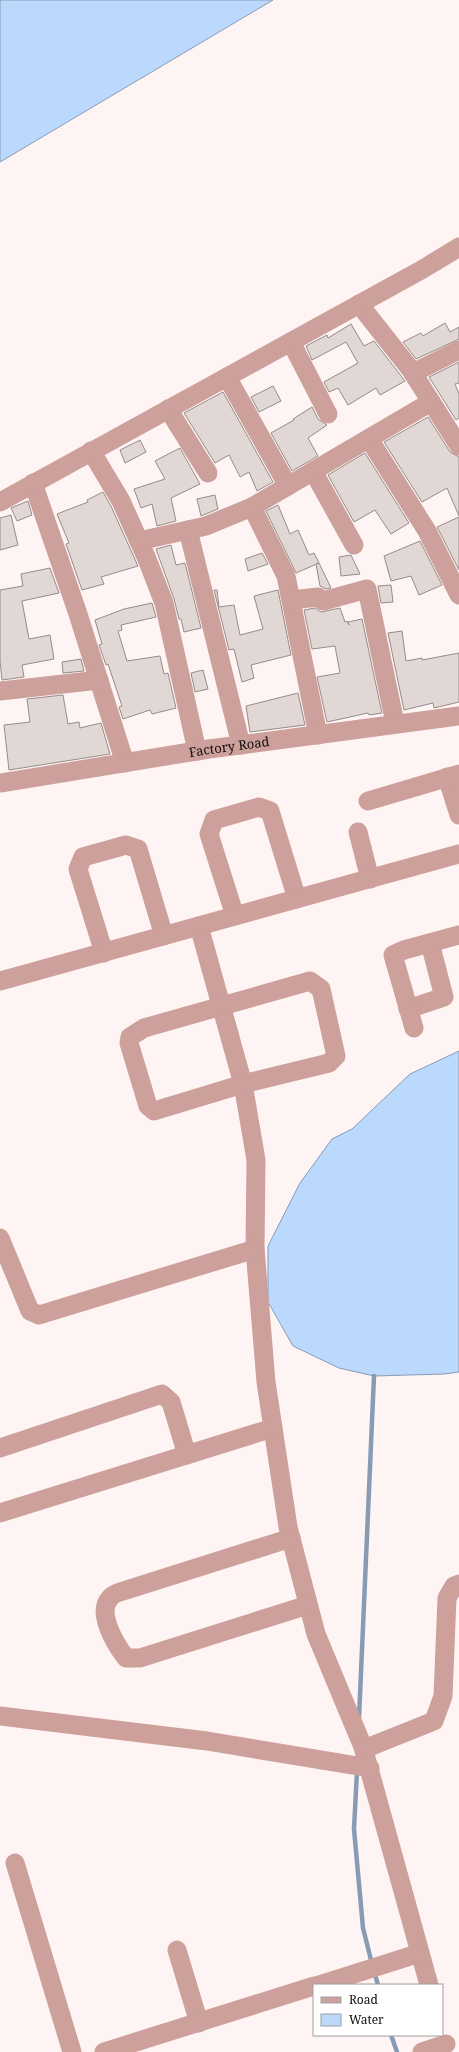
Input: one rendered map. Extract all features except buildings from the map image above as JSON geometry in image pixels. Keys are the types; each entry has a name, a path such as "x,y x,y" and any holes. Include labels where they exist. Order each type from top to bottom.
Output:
{"street":[{"path":"0,502 359,304 459,247"},
{"path":"359,304 413,373 432,402 454,427 459,446"},
{"path":"290,342 328,414"},
{"path":"413,373 459,350"},
{"path":"227,377 288,486"},
{"path":"139,541 206,526 252,506 432,402"},
{"path":"168,409 208,474"},
{"path":"369,439 427,531 459,595"},
{"path":"91,452 121,501 164,603 198,751"},
{"path":"313,471 354,545"},
{"path":"33,483 99,680 125,763"},
{"path":"252,506 286,576 318,734"},
{"path":"188,530 241,745"},
{"path":"292,600 318,597 323,601 367,589 395,723"},
{"path":"0,691 99,680"},
{"name":"Factory Road","path":"0,783 198,751 395,723 459,716"},
{"path":"368,801 453,775 459,815"},
{"path":"235,916 209,834 214,820 259,807 270,811 296,899"},
{"path":"358,832 370,879"},
{"path":"104,953 78,869 83,857 126,844 138,849 164,936"},
{"path":"0,981 459,854"},
{"path":"199,926 243,1084 256,1160 255,1249 266,1382 290,1538 316,1634 354,1725 362,1759 429,1984"},
{"path":"414,1028 393,956 404,950 459,935"},
{"path":"408,1008 444,996 430,943"},
{"path":"310,981 321,989 336,1056 329,1063 243,1084 154,1111 148,1106 129,1043 130,1037 144,1028 221,1006 310,981"},
{"path":"0,1238 30,1311 39,1315 255,1249"},
{"path":"0,1448 162,1394 171,1402 187,1455"},
{"path":"0,1513 273,1428"},
{"path":"290,1538 120,1592 110,1598 105,1609 108,1628 118,1648 126,1658 140,1658 308,1605"},
{"path":"0,1716 362,1759 434,1721 443,1696 447,1598 454,1586 459,1584"},
{"path":"15,1863 72,2052"},
{"path":"177,1950 199,2023"},
{"path":"322,1984 420,1953"},
{"path":"104,2052 313,1986"},
{"path":"422,2052 445,2043"}],"water":[{"path":"0,0 273,0 0,162"},
{"path":"459,1051 459,1372 444,1374 374,1376 339,1368 293,1346 268,1302 268,1246 300,1183 332,1139 352,1129 410,1074"}],"waterway":[{"path":"359,1718 374,1376"},
{"path":"357,1771 354,1829 363,1928 372,1964"},
{"path":"374,1971 378,1984"},
{"path":"391,2036 397,2052"}]}
